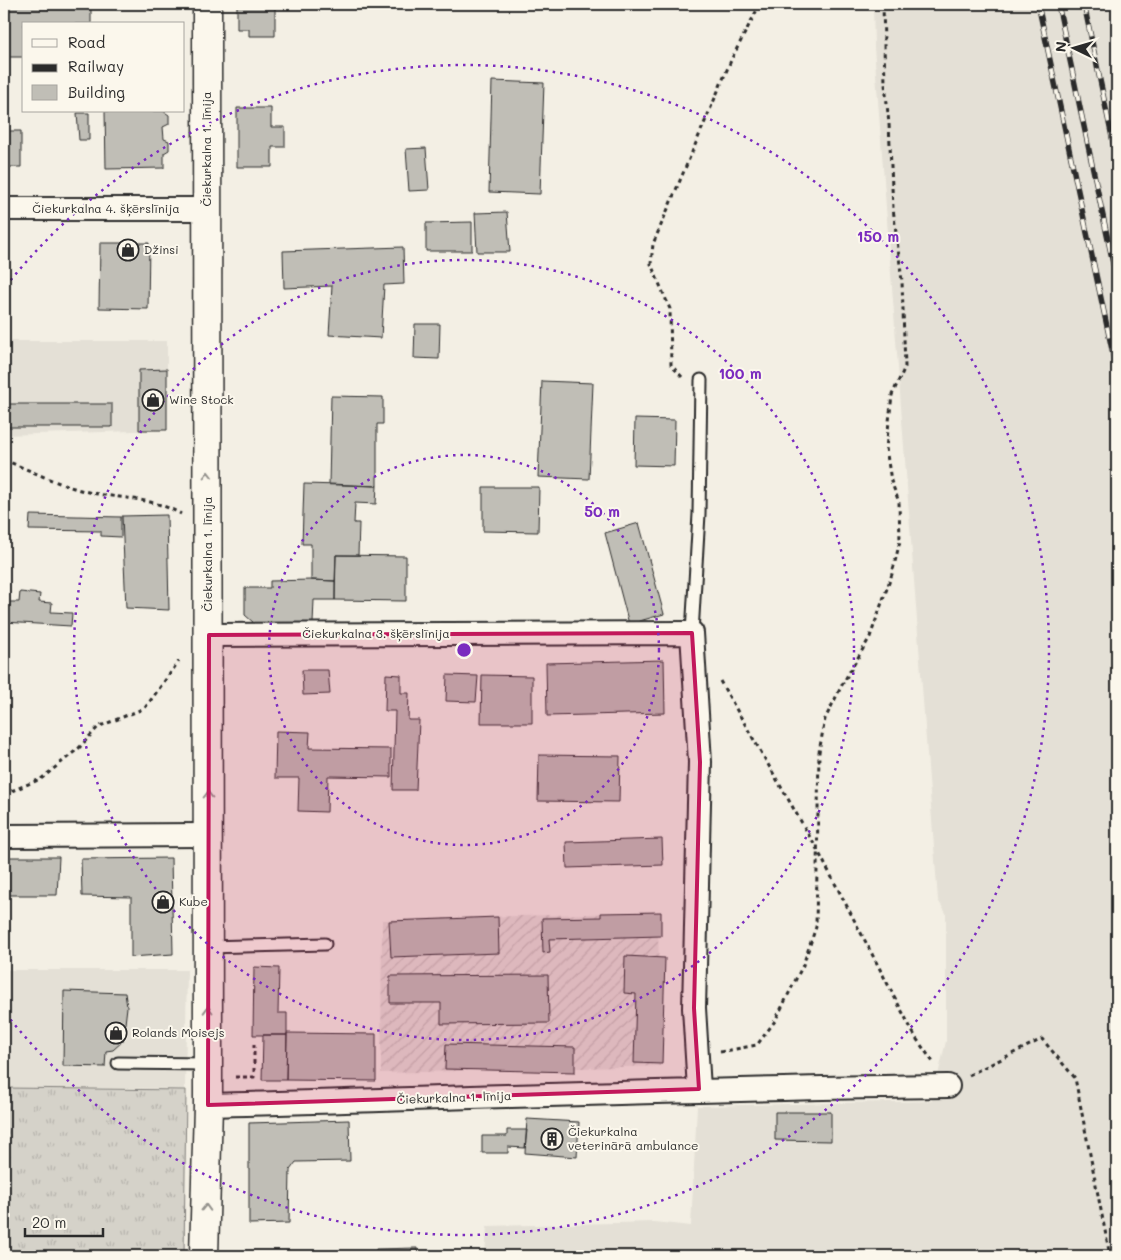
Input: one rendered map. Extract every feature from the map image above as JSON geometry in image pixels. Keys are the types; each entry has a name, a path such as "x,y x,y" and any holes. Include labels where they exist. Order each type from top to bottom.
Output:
{"street":[{"name":"Čiekurkalna 1. līnija","path":"204,1256 208,1105 207,4"},
{"name":"Čiekurkalna 4. šķērslīnija","path":"4,209 208,209"},
{"name":"Čiekurkalna 3. šķērslīnija","path":"209,635 692,634"},
{"path":"692,634 700,762 694,1008 699,1089"},
{"path":"4,836 208,836"},
{"name":"Čiekurkalna 1. līnija","path":"208,1105 383,1101 699,1089 948,1086"}],"lane":[{"path":"692,634 700,514 701,380"},
{"path":"208,946 325,944"},
{"path":"118,1063 208,1064"}],"path":[{"path":"701,397 671,365 670,309 651,264 653,244 732,58 760,4"},
{"path":"697,1056 757,1045 775,1021 803,965 816,927 819,752 825,719 843,683 870,637 892,574 900,542 899,502 892,481 886,448 892,395 905,367 902,281 893,208 882,4"},
{"path":"4,460 84,491 128,496 168,506 185,516"},
{"path":"4,794 41,779 78,748 98,727 145,708 169,678 183,654"},
{"path":"717,675 818,851 916,1038 948,1086 1042,1039 1075,1078 1110,1256"},
{"path":"234,1077 254,1077 254,1041"}],"highlighted area":[{"path":"692,633 700,762 694,1008 699,1089 208,1105 209,635"}],"shaded area":[{"path":"873,4 1117,4 1117,1256 485,1256 487,1226 654,1222 691,1226 697,1106 932,1101 946,1041 946,913 938,900 874,47"},
{"path":"4,341 167,341 167,430 4,435"},
{"path":"658,912 660,1066 381,1073 382,920"},
{"path":"4,970 187,970 185,1089 4,1088"}],"green space":[{"path":"4,1088 186,1090 184,1256 4,1256"}],"building":[{"path":"4,4 91,4 91,22 22,22 22,57 4,57"},
{"path":"237,4 275,4 275,36 249,36 249,29 237,29"},
{"path":"492,81 544,83 540,194 489,192"},
{"path":"237,108 271,108 271,127 285,127 285,147 272,147 272,167 237,167"},
{"path":"105,112 164,112 169,115 169,124 163,127 164,139 169,141 169,150 164,153 164,168 106,169"},
{"path":"77,113 89,113 89,140 79,140"},
{"path":"4,131 21,131 21,167 4,167"},
{"path":"426,148 429,190 409,191 406,149"},
{"path":"507,212 510,252 477,252 475,213"},
{"path":"472,222 472,251 426,251 426,223"},
{"path":"100,243 149,243 148,309 99,308"},
{"path":"403,247 404,284 384,285 381,338 329,335 332,286 284,288 283,251"},
{"path":"415,324 440,324 439,359 414,358"},
{"name":"Wine Stock","path":"167,369 167,430 139,430 139,370"},
{"path":"542,381 593,383 589,479 538,477"},
{"path":"331,396 383,397 383,424 377,424 377,486 329,484"},
{"path":"4,404 112,404 112,427 4,427"},
{"path":"635,419 675,420 674,466 634,465"},
{"path":"304,484 377,486 376,504 355,503 354,523 359,523 358,555 336,555 335,581 311,580 311,544 302,544"},
{"path":"483,487 539,487 538,532 483,531"},
{"path":"30,515 121,517 121,537 101,536 101,531 29,530"},
{"path":"167,515 169,610 126,608 122,516"},
{"path":"639,523 664,614 629,624 605,533"},
{"path":"336,555 406,556 406,601 335,600"},
{"path":"270,581 335,581 335,600 314,600 313,623 254,623 245,615 245,588 270,588"},
{"path":"20,592 40,594 39,602 52,603 51,612 72,613 71,626 4,622 4,602 19,602"},
{"path":"664,660 665,713 547,716 546,663"},
{"path":"302,670 328,670 330,694 303,695"},
{"path":"386,674 401,675 401,693 409,693 408,720 419,720 416,790 393,790 395,711 385,711"},
{"path":"447,675 478,676 476,702 446,701"},
{"path":"482,675 532,676 532,723 481,723"},
{"path":"276,731 310,732 309,748 391,749 391,777 328,776 327,812 298,811 299,778 275,778"},
{"path":"539,755 620,756 619,802 538,801"},
{"path":"662,839 663,865 567,868 566,842"},
{"path":"4,857 59,857 57,895 4,895"},
{"path":"171,858 173,954 131,957 131,897 82,896 81,859"},
{"path":"661,912 661,936 549,939 550,952 543,953 542,918 601,917 601,913"},
{"path":"498,917 499,953 391,957 389,921"},
{"path":"625,956 665,958 662,1064 634,1063 636,994 624,993"},
{"path":"254,967 279,968 278,1013 287,1013 287,1035 253,1035"},
{"path":"548,975 549,1023 441,1024 441,1003 390,1003 390,976"},
{"path":"64,991 125,993 127,1007 123,1041 113,1050 106,1051 105,1067 63,1066"},
{"path":"287,1033 376,1034 376,1081 286,1080"},
{"path":"263,1035 287,1035 286,1080 262,1080"},
{"path":"446,1044 575,1047 575,1072 445,1069"},
{"path":"775,1112 831,1112 831,1141 775,1140"},
{"name":"Čiekurkalna veterinārā ambulance","path":"527,1119 579,1122 577,1157 525,1153"},
{"path":"349,1120 350,1161 296,1162 290,1170 289,1223 249,1224 249,1123"},
{"path":"507,1130 527,1130 525,1148 508,1147 508,1153 482,1153 482,1136 507,1136"},
{"path":"417,1248 417,1256 376,1256 376,1249"}],"railway":[{"path":"1038,4 1117,373"},
{"path":"1058,4 1117,282"},
{"path":"1084,4 1117,161"}],"place":[{"name":"Džinsi","path":"128,250"},
{"name":"Wine Stock","path":"153,400"},
{"name":"Kube","path":"163,902"},
{"name":"Rolands Moisejs","path":"116,1033"},
{"name":"Čiekurkalna veterinārā ambulance","path":"552,1139"}]}
